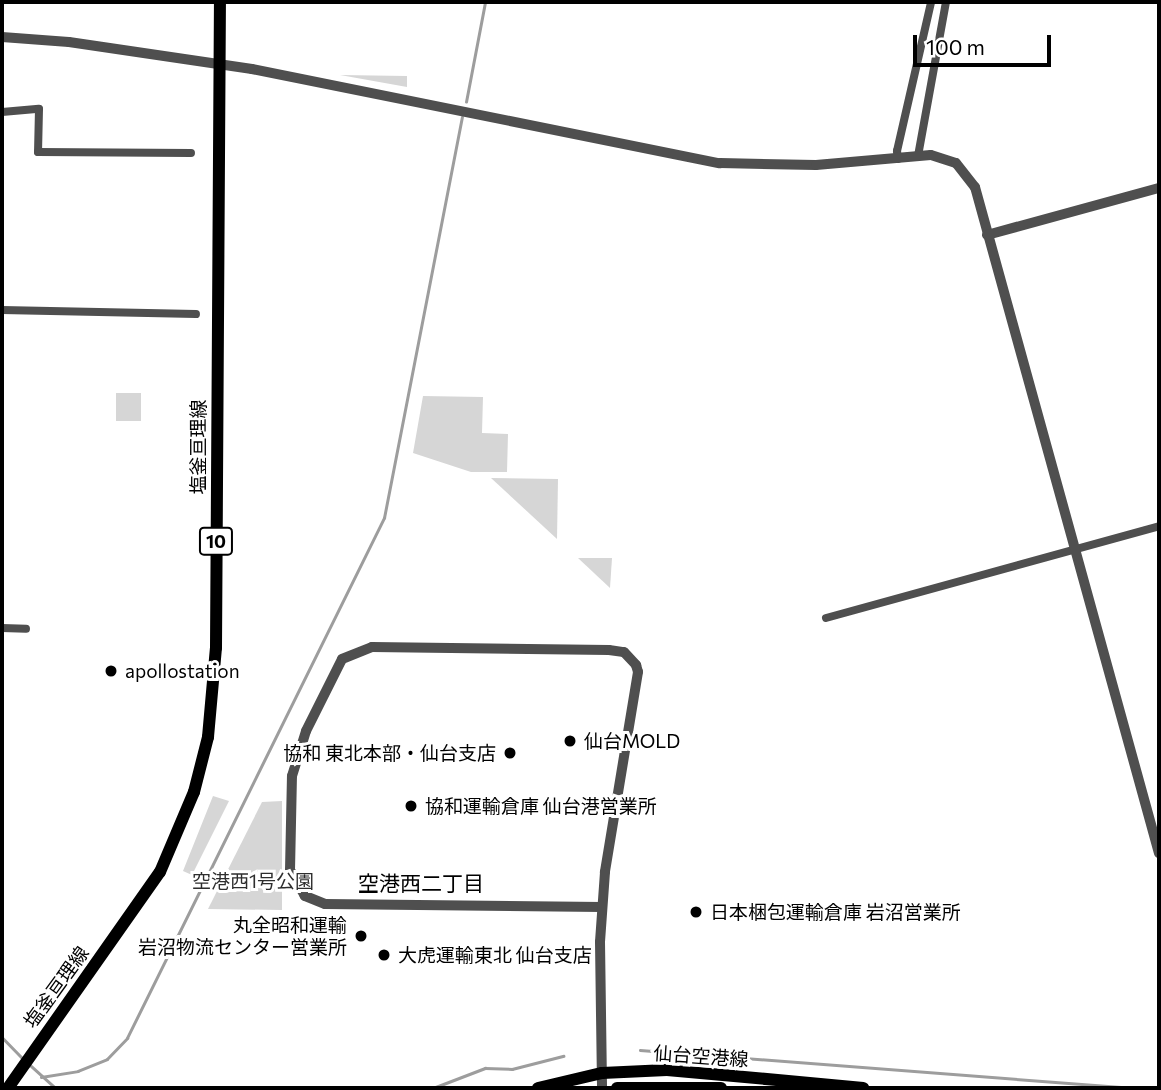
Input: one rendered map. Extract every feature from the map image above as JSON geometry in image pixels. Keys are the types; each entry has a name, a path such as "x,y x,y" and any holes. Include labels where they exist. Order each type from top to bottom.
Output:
{"main road":[{"name":"塩釜亘理線","path":"8,1088 160,872 194,792 208,737 216,648 220,2"},
{"name":"仙台空港線","path":"538,1088 602,1073 667,1070 863,1088"},
{"name":"仙台空港線","path":"617,1088 721,1088"}],"street":[{"path":"898,159 897,151 931,2"},
{"path":"918,156 946,2"},
{"path":"2,37 69,42 220,63 472,111 720,163 816,165 918,156 944,157 965,171 975,187 1159,853"},
{"path":"2,112 39,109 38,152 191,153"},
{"path":"987,235 1159,188"},
{"path":"2,310 196,314"},
{"path":"826,618 1159,526"},
{"path":"2,628 26,629"},
{"path":"602,907 325,904 305,896 290,870 292,776 306,732 342,659 372,647 609,650 625,652 633,659 638,671 605,872 602,907 602,1088"}],"green space":[{"path":"340,75 407,76 407,87"},
{"path":"116,393 141,393 141,421 116,421"},
{"path":"423,396 483,397 482,433 508,434 507,472 471,472 413,453"},
{"path":"491,478 558,479 557,539"},
{"path":"578,558 612,558 610,588"},
{"path":"213,796 229,801 192,875 183,871"},
{"name":"空港西1号公園","path":"282,801 282,910 208,909 262,802"}],"waterway":[{"path":"466,102 485,2"},
{"path":"41,1077 78,1071 107,1059 127,1038 384,518 462,118"},
{"path":"2,1037 24,1060"},
{"path":"640,1050 1131,1088"},
{"path":"433,1088 485,1068 512,1069 563,1056"},
{"path":"29,1064 56,1088"}],"place":[{"name":"apollostation","path":"111,671"},
{"name":"仙台MOLD","path":"570,741"},
{"name":"協和 東北本部・仙台支店","path":"510,753"},
{"name":"協和運輸倉庫 仙台港営業所","path":"411,806"},
{"name":"日本梱包運輸倉庫 岩沼営業所","path":"696,912"},
{"name":"丸全昭和運輸 岩沼物流センター営業所","path":"361,936"},
{"name":"大虎運輸東北 仙台支店","path":"384,955"}],"district":[{"name":"空港西二丁目","path":"421,883"}]}
